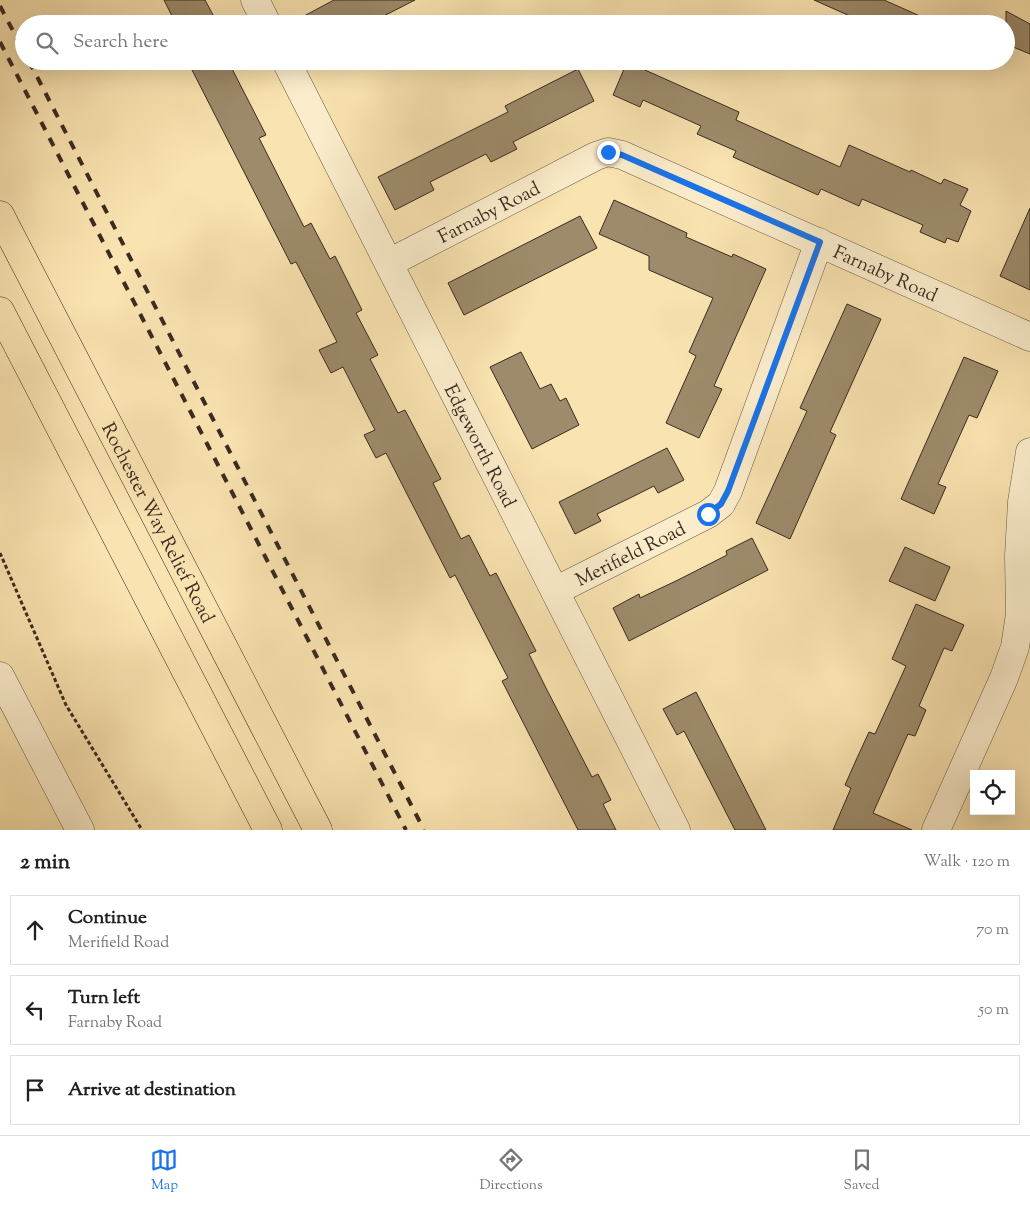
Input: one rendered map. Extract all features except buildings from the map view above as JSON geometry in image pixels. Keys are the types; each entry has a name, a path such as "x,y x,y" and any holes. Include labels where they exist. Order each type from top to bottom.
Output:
{"highway":[{"name":"Rochester Way Relief Road","path":"0,215 318,830"},
{"path":"0,311 268,830"}],"street":[{"path":"255,0 262,15"},
{"name":"Edgeworth Road","path":"291,70 676,830"},
{"name":"Farnaby Road","path":"389,263 596,156 608,152 622,155 1030,336"},
{"name":"Merifield Road","path":"555,591 708,514 721,504 728,491 820,242"},
{"path":"936,830 1004,678 1014,647 1020,614 1019,556 1022,502 1030,452"},
{"path":"0,676 80,830"}],"path":[{"path":"0,553 66,705 142,830"}],"railway":[{"path":"0,6 15,35"},
{"path":"0,42 406,830"},
{"path":"34,70 424,830"}],"route":[{"path":"608,152 622,155 820,242 728,491 721,504 708,514"}]}
